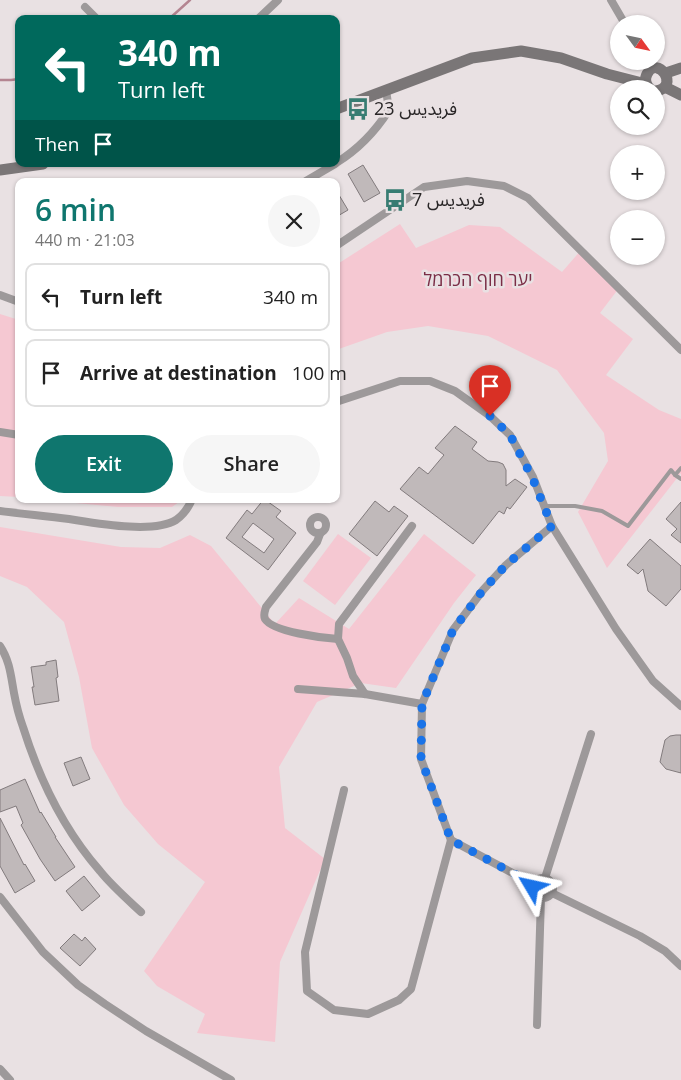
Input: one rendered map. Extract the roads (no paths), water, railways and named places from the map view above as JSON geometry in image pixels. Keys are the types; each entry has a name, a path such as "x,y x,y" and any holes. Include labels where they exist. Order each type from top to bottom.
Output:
{"street":[{"path":"262,15 278,0"},
{"path":"611,0 620,15"},
{"path":"85,7 93,15"},
{"path":"340,107 472,58 521,51 562,58 627,80"},
{"path":"666,73 681,68"},
{"path":"662,70 666,73 668,80 665,84"},
{"path":"340,160 366,140 389,110 386,90"},
{"path":"665,90 681,95"},
{"path":"0,170 22,167"},
{"path":"311,178 329,167"},
{"path":"340,243 424,187 468,181 504,186 528,198 681,350"},
{"path":"0,296 15,301"},
{"path":"340,401 400,381 430,381 455,390 490,416 510,435 532,477 552,526 616,629 653,681 681,706"},
{"path":"0,432 15,434"},
{"path":"0,511 106,524 150,526 176,520 185,512 190,503"},
{"path":"364,694 338,639 340,624 412,526"},
{"path":"344,790 305,952 307,991 334,1010 368,1014 399,1000 412,989 451,840 421,759 422,704 453,630 483,590 506,565 552,526"},
{"path":"320,534 317,542 266,607 264,616 270,623 287,631 338,639"},
{"path":"0,646 10,669 22,725 35,761 65,823 100,872 140,912"},
{"path":"298,689 364,694 422,704"},
{"path":"545,878 592,734"},
{"path":"451,840 533,884"},
{"path":"545,878 552,883 552,893 547,897 535,896 532,890 533,884 538,879 545,878"},
{"path":"552,893 640,936 665,951 681,966"},
{"path":"0,897 43,952 78,985 146,1031 231,1080"},
{"path":"537,1025 541,898"},
{"path":"0,1069 10,1080"}],"lane":[{"path":"675,475 681,468"},
{"path":"544,506 574,506 602,512 628,526 671,470 681,479"}],"waterway":[{"path":"173,15 190,0"},
{"path":"0,80 15,80"}],"place":[{"name":"فريديس 23","path":"358,109"},
{"name":"فريديس 7","path":"395,200"}],"park label":[{"name":"יער חוף הכרמל","path":"478,280"}]}
